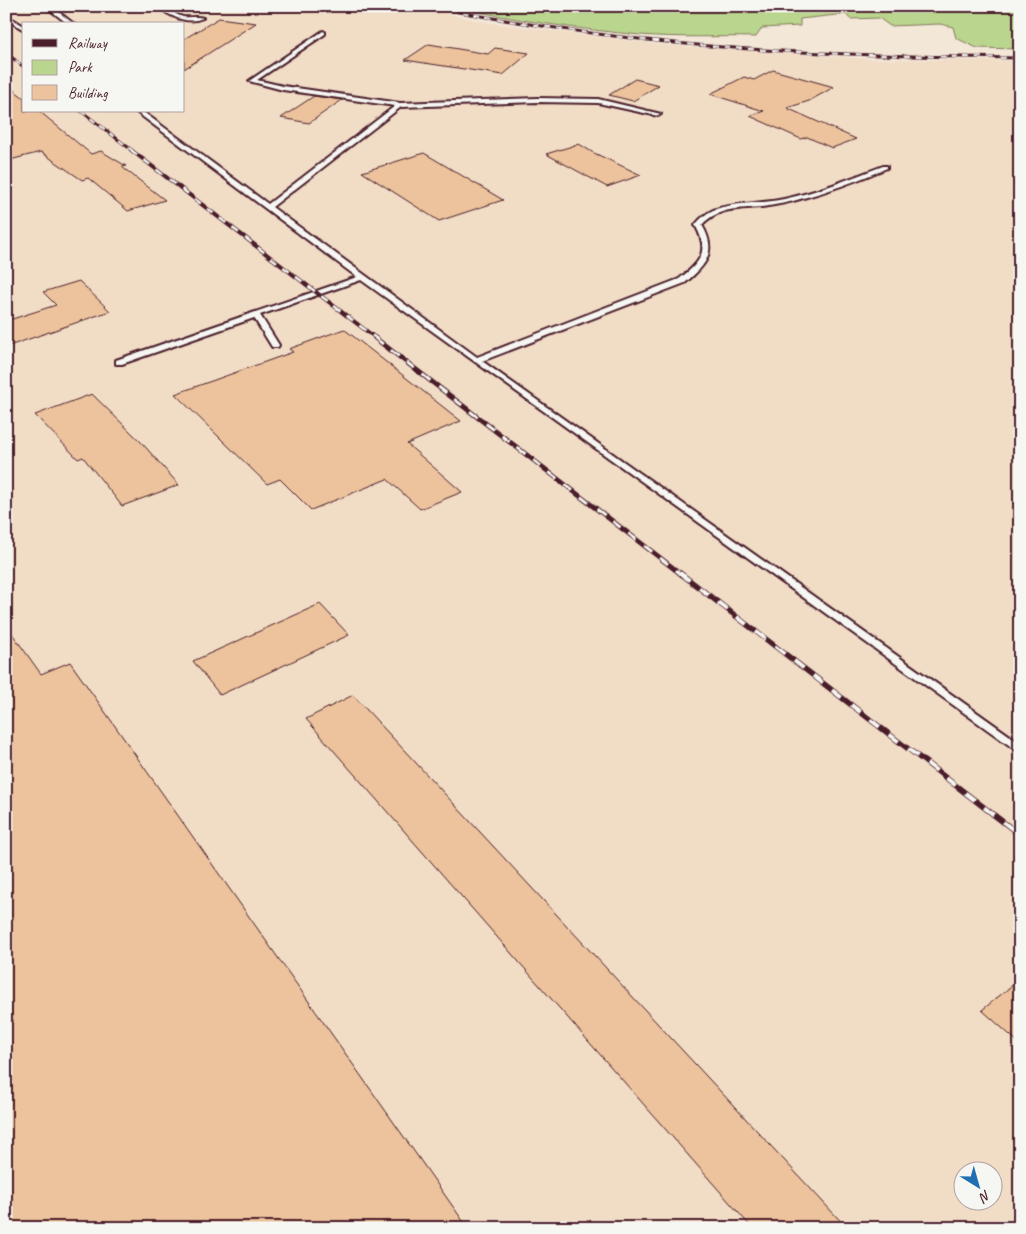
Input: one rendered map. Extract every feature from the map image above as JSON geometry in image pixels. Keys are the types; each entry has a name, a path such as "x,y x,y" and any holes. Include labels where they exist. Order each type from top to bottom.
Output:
{"lane":[{"path":"47,6 69,22"},
{"path":"158,6 189,22 200,18"},
{"path":"6,16 22,28"},
{"path":"323,33 252,81 282,88 400,105 538,100 598,101 658,114"},
{"path":"268,207 400,105"},
{"path":"139,112 477,360 1020,749"},
{"path":"477,360 682,281 700,268 707,248 698,226 704,217 722,209 768,204 809,196 884,168"},
{"path":"119,362 363,277"},
{"path":"256,315 275,345"}],"shaded area":[{"path":"6,6 409,6 490,23 662,45 870,59 1020,61 1020,1228 6,1228"}],"green space":[{"path":"451,6 1020,6 1020,49 977,48 956,38 953,27 940,24 890,26 879,18 850,19 846,14 800,19 800,26 762,28 756,37 669,36 640,35 569,27 498,16"}],"building":[{"path":"219,18 256,23 185,68 185,38"},
{"path":"429,44 488,54 495,48 529,53 503,75 405,60"},
{"path":"773,70 834,87 809,101 787,108 856,139 832,148 807,137 801,139 750,116 764,111 710,94 744,77 754,80"},
{"path":"635,79 659,85 633,101 609,95"},
{"path":"6,84 22,96 22,112 40,112 91,154 101,151 126,166 122,167 165,200 128,211 88,178 82,180 41,152 6,161"},
{"path":"314,96 342,100 309,123 281,118"},
{"path":"579,144 641,175 607,187 546,154"},
{"path":"424,153 503,200 439,221 362,172"},
{"path":"79,281 110,311 6,347 6,321 56,305 43,292"},
{"path":"344,329 461,421 407,444 462,492 420,509 387,479 311,510 280,479 267,484 175,394 293,352 289,349"},
{"path":"92,394 141,442 179,485 122,506 83,457 78,459 35,415"},
{"path":"320,604 349,635 220,695 193,661"},
{"path":"6,625 41,674 70,662 468,1228 6,1228"},
{"path":"353,695 847,1228 752,1228 306,719"},
{"path":"1020,979 1020,1044 982,1010"}],"railway":[{"path":"427,6 509,21 619,37 694,45 834,54 1020,58"},
{"path":"6,53 22,65"},
{"path":"82,112 133,151"},
{"path":"131,150 377,339"},
{"path":"375,338 681,574"},
{"path":"680,573 1020,835"}]}
